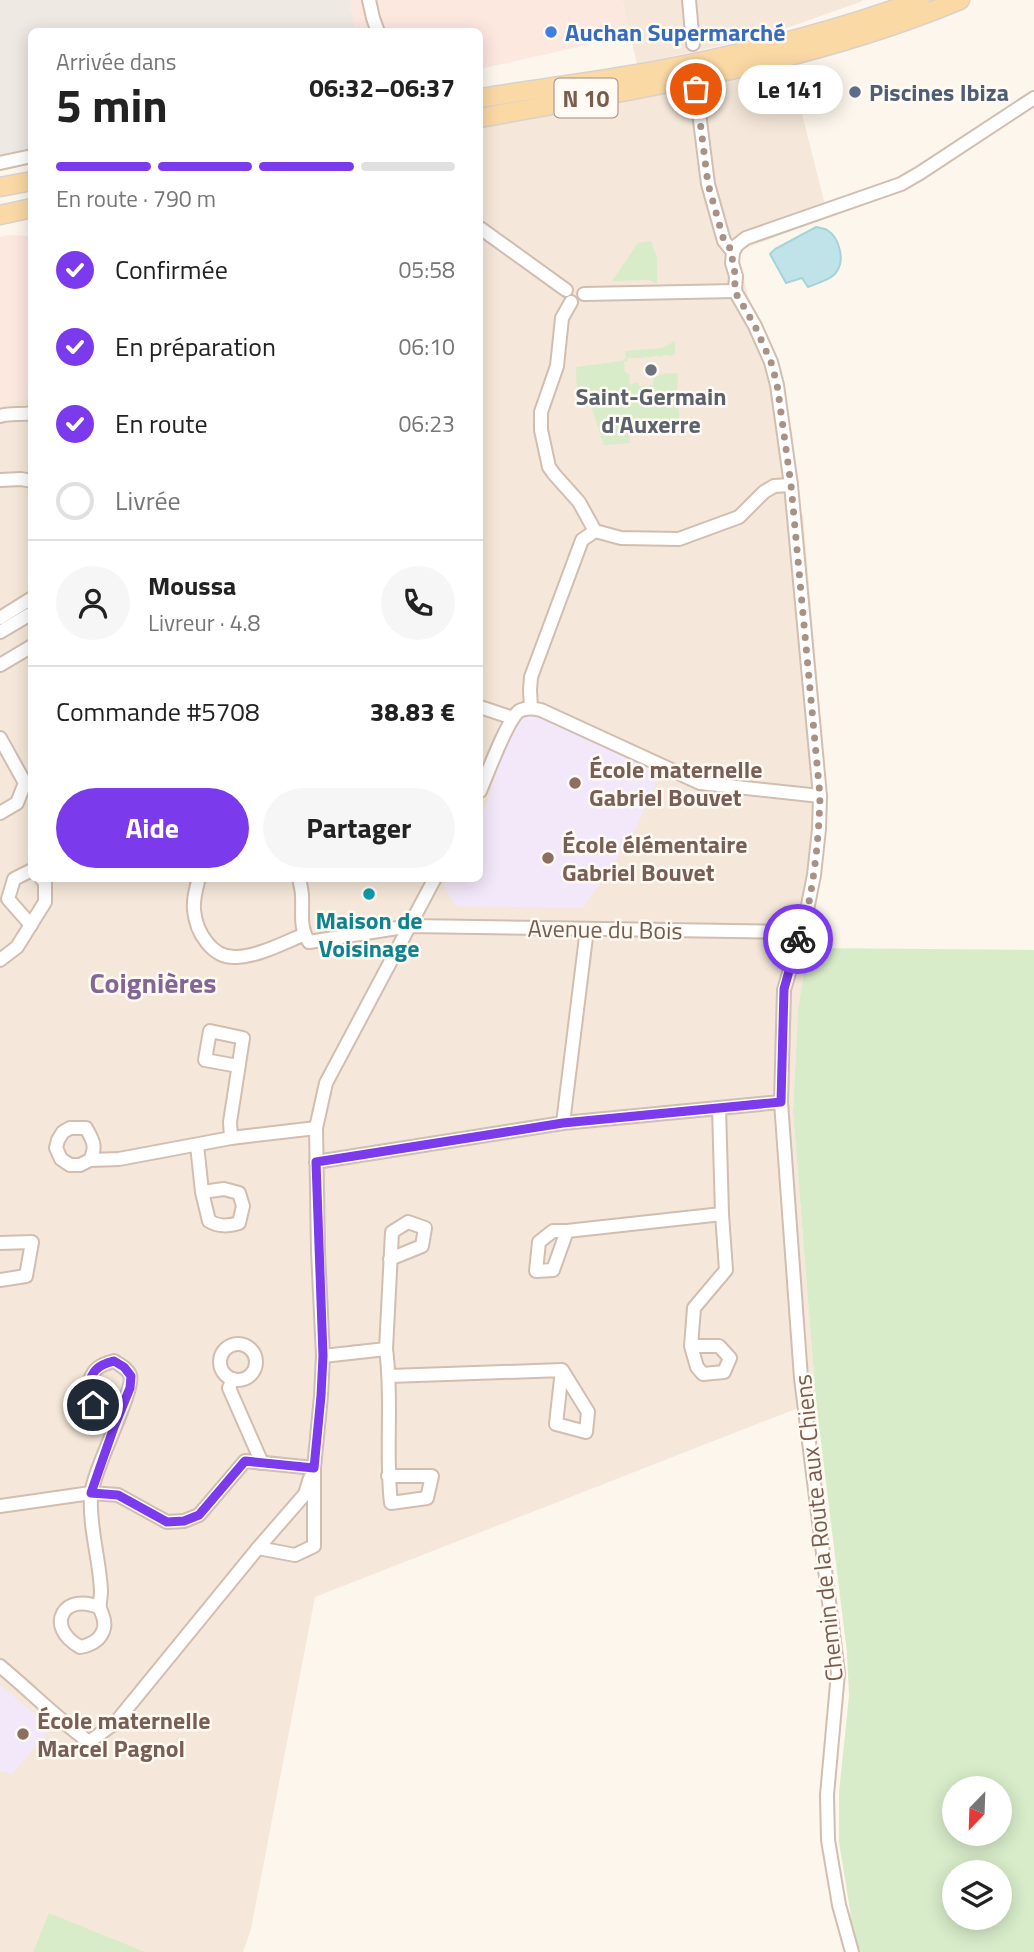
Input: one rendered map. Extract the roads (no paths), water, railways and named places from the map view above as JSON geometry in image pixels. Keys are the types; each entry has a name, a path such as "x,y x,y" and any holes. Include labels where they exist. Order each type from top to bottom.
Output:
{"main road":[{"name":"N 10","path":"483,98 648,72 761,48 836,29 920,0"},
{"name":"N 10","path":"483,117 775,60 881,30 958,1"},
{"path":"0,187 28,182"},
{"path":"0,215 28,209"},
{"path":"0,222 28,223"}],"street":[{"path":"369,0 377,28"},
{"path":"689,0 693,44"},
{"path":"369,28 373,18"},
{"path":"696,89 708,184 724,241 733,252"},
{"path":"791,485 774,486 764,492 740,517 679,539 621,538 595,531 579,502 550,467 541,430 541,412 557,366 562,318 571,285 582,288 583,294 734,290 736,276 732,263 733,252 737,244 746,238 901,184 1034,99"},
{"path":"0,163 28,157"},
{"path":"483,235 568,296"},
{"name":"Chemin de la Route aux Chiens","path":"734,290 755,326 771,362 777,384 791,485 820,796 814,876 806,915 784,989 781,1102 801,1378 838,1673 827,1795 828,1840 839,1905 852,1952"},
{"path":"0,415 28,414"},
{"path":"0,480 10,478 28,480"},
{"path":"531,708 531,677 582,540 595,531"},
{"path":"0,618 28,600"},
{"path":"0,632 28,615"},
{"path":"0,665 28,648"},
{"path":"483,708 513,718"},
{"path":"483,784 513,718 524,709 531,708 541,710 700,783 820,796"},
{"path":"0,738 5,758 26,783 17,803 0,813"},
{"path":"28,872 13,879 8,899 31,925"},
{"path":"0,960 17,947 45,902 45,882"},
{"path":"198,882 194,911 200,933 211,948 223,956 236,958 303,935 303,893 300,882"},
{"path":"258,1548 295,1555 314,1546 314,1468 323,1356 316,1128 326,1083 433,882"},
{"name":"Avenue du Bois","path":"303,935 309,942 319,942 410,926 800,932"},
{"path":"563,1123 587,929"},
{"path":"231,1138 230,1122 238,1066"},
{"path":"316,1162 563,1123 781,1102"},
{"path":"691,1346 694,1308 726,1270 719,1108"},
{"path":"90,1160 316,1128"},
{"path":"197,1145 202,1192"},
{"path":"567,1231 722,1214"},
{"path":"0,1243 32,1242 26,1276 0,1280"},
{"path":"388,1476 390,1377 386,1349 390,1259"},
{"path":"323,1356 386,1349"},
{"path":"100,1608 91,1493 130,1388 131,1376 124,1367 114,1361 102,1364 93,1372 85,1392 102,1419 114,1427"},
{"path":"390,1377 562,1370"},
{"path":"233,1379 229,1388 262,1463"},
{"path":"0,1506 91,1493 118,1495 167,1522 184,1521 199,1515 245,1461 314,1468"},
{"path":"0,1666 89,1742 116,1722 305,1494 314,1468"}],"water":[{"path":"816,227 827,230 838,243 841,255 837,271 828,279 808,287 802,278 786,283 770,254"}],"place":[{"name":"Auchan Supermarché","path":"551,32"},
{"name":"Le 141","path":"696,89"},
{"name":"Piscines Ibiza","path":"855,92"},
{"name":"Saint-Germain d'Auxerre","path":"651,370"},
{"name":"École maternelle Gabriel Bouvet","path":"575,783"},
{"name":"École élémentaire Gabriel Bouvet","path":"548,858"},
{"name":"Maison de Voisinage","path":"369,894"},
{"name":"École maternelle Marcel Pagnol","path":"23,1734"}],"district":[{"name":"Coignières","path":"153,982"}]}
